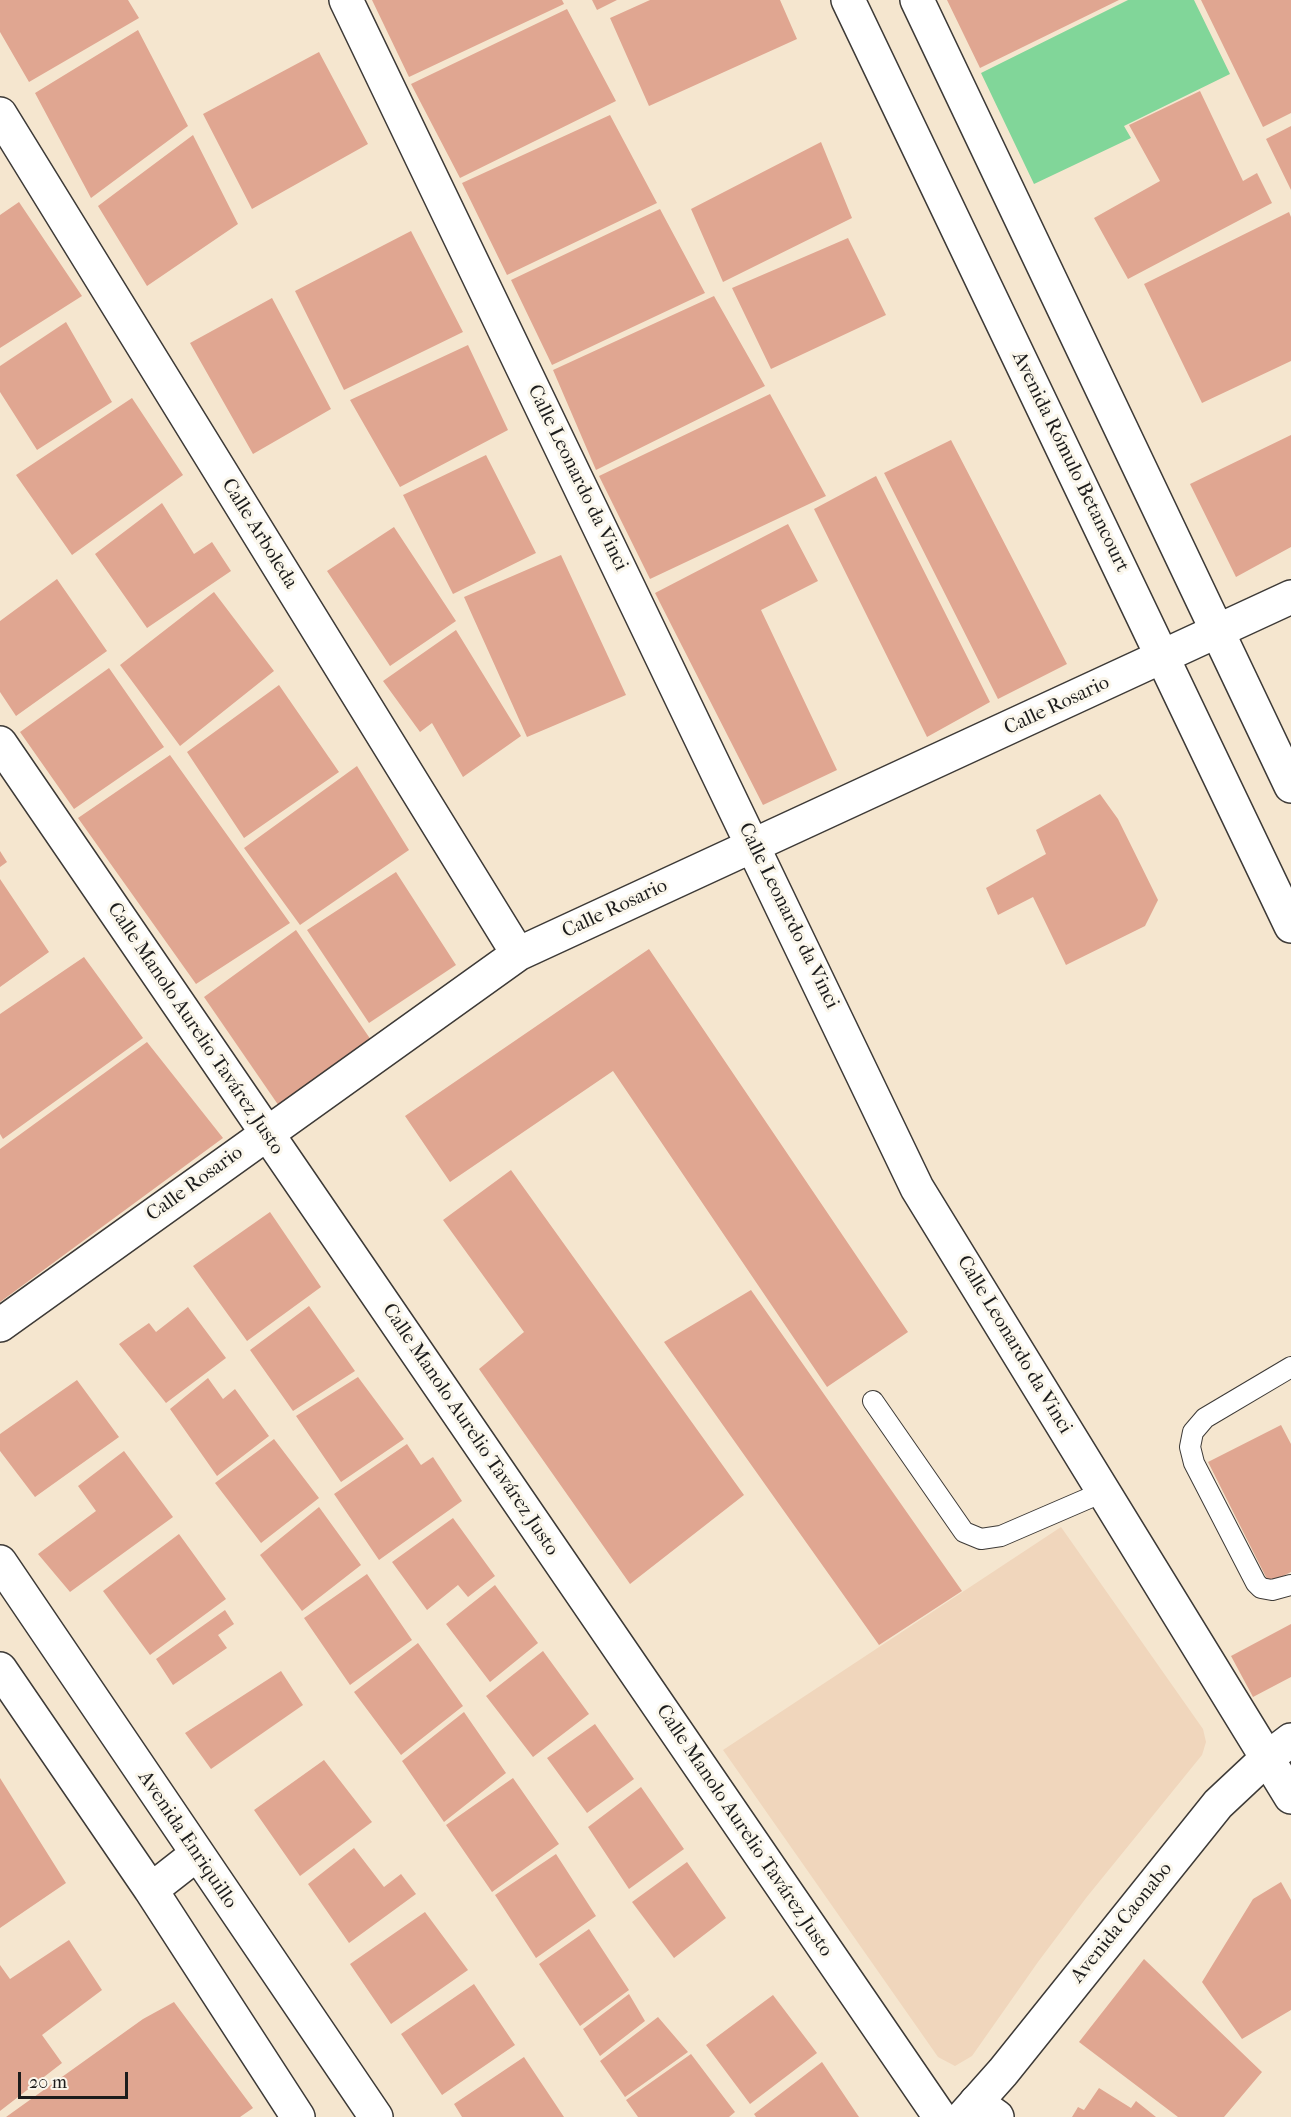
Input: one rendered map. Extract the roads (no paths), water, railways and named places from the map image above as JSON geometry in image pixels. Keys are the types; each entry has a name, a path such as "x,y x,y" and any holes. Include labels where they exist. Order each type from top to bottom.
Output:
{"street":[{"name":"Calle Leonardo da Vinci","path":"346,0 917,1188 1103,1492 1279,1749 1291,1797"},
{"name":"Avenida Rómulo Betancourt","path":"848,0 1291,926"},
{"path":"916,0 1291,786"},
{"name":"Calle Arboleda","path":"0,114 518,954"},
{"name":"Calle Rosario","path":"0,1324 518,954 1291,597"},
{"name":"Calle Manolo Aurelio Tavárez Justo","path":"0,743 940,2117"},
{"name":"Avenida Enriquillo","path":"0,1562 376,2117"},
{"path":"0,1669 152,1890 298,2117"},
{"name":"Avenida Caonabo","path":"979,2112 1003,2072 1218,1804 1279,1749"},
{"path":"152,1890 197,1854"}],"lane":[{"path":"1291,1367 1205,1418 1193,1432 1190,1447 1194,1463 1256,1582 1261,1588 1272,1590 1291,1585"},
{"path":"873,1401 964,1532 981,1539 1001,1536 1103,1492"}]}
